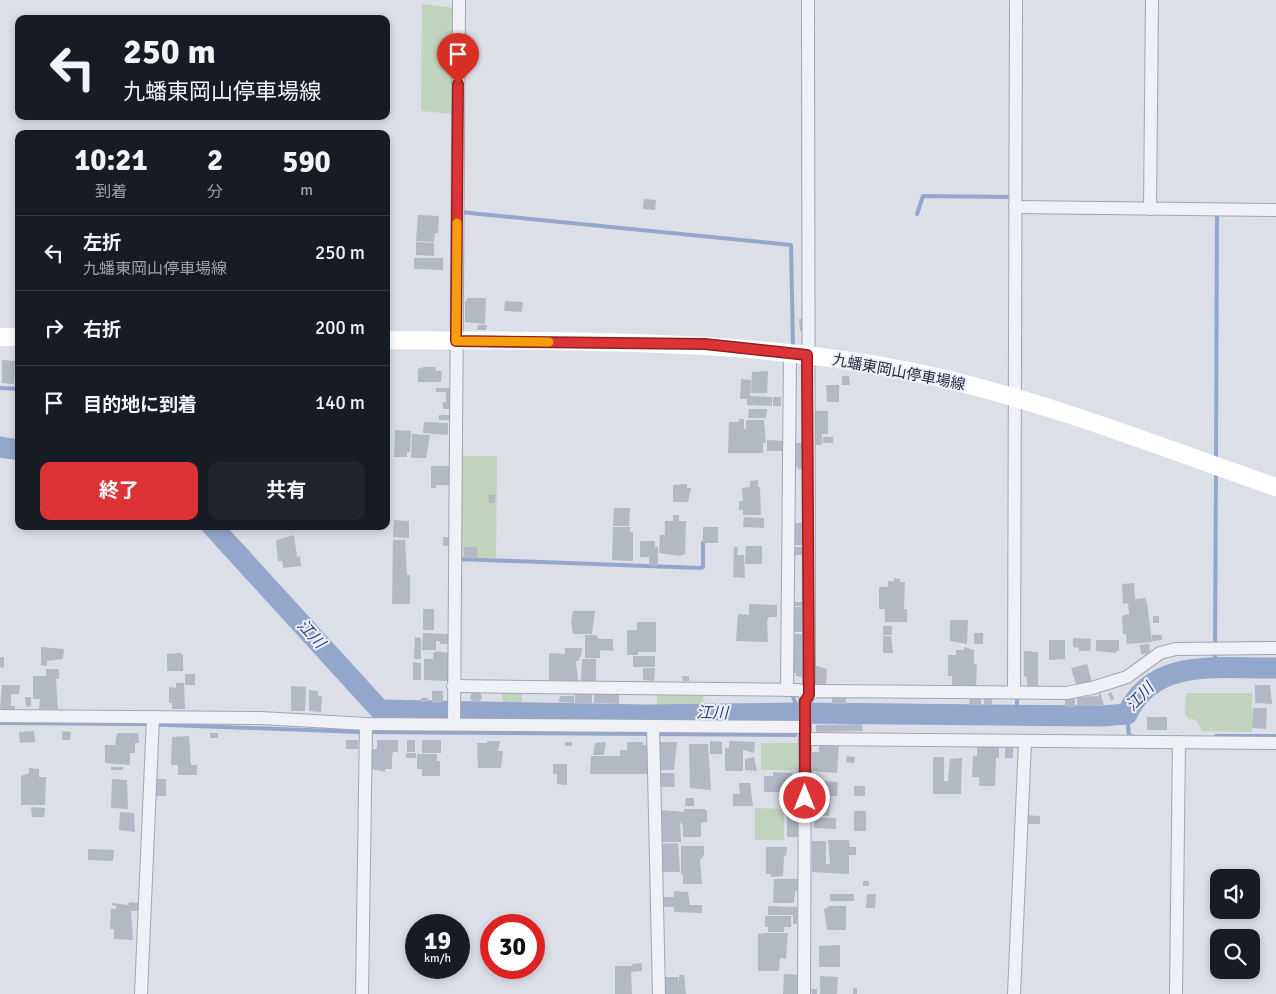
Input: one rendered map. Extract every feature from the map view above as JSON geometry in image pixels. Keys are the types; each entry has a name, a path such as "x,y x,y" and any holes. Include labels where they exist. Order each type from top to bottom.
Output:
{"main road":[{"path":"0,337 15,337"},
{"name":"九蟠東岡山停車場線","path":"390,340 705,344 798,354 940,378 1015,398 1276,487"}],"street":[{"path":"454,724 459,0"},
{"path":"791,690 798,354 809,345 808,0"},
{"path":"1014,692 1018,207 1016,0"},
{"path":"1150,206 1152,0"},
{"path":"1018,207 1150,206 1276,210"},
{"path":"798,354 807,698 805,729 804,994"},
{"path":"807,698 816,691 1066,693 1099,686 1127,677 1160,653 1176,649 1276,648"},
{"path":"455,689 791,690 807,698"},
{"path":"0,716 153,722 261,718 366,730 454,724 654,731 805,729 1025,741 1276,743"},
{"path":"141,994 153,722"},
{"path":"362,994 364,760 366,730"},
{"path":"654,731 659,994"},
{"path":"1014,994 1025,741"},
{"path":"1176,994 1179,742"}],"green space":[{"path":"422,4 455,8 454,114 421,111"},
{"path":"461,456 497,456 496,558 460,557"},
{"path":"502,693 522,693 522,703 503,703"},
{"path":"1186,693 1252,693 1252,732 1202,731 1196,720 1188,719 1185,714"},
{"path":"657,695 703,696 703,706 657,705"},
{"path":"761,743 801,743 800,770 761,770"},
{"path":"755,808 784,809 784,840 755,840"}],"building":[{"path":"644,199 656,200 655,210 643,209"},
{"path":"418,215 439,216 438,233 435,233 434,242 416,241"},
{"path":"416,242 434,243 434,256 416,255"},
{"path":"414,258 443,258 443,270 414,269"},
{"path":"467,298 486,298 485,324 465,322 465,301 467,301"},
{"path":"505,301 523,302 522,312 504,311"},
{"path":"799,319 802,319 802,331 800,331"},
{"path":"478,325 487,325 486,330 477,330"},
{"path":"2,360 15,361 14,384 2,383"},
{"path":"435,367 436,371 442,371 441,382 418,382 418,369"},
{"path":"768,371 767,393 751,393 752,372"},
{"path":"842,376 849,376 850,385 842,385"},
{"path":"741,379 751,380 750,396 772,397 772,406 747,405 747,399 740,399"},
{"path":"826,385 839,385 839,402 827,402"},
{"path":"436,388 450,388 450,409 443,409 443,402 446,402 446,392 436,392"},
{"path":"773,397 781,397 781,406 773,406"},
{"path":"749,409 767,409 766,418 748,418"},
{"path":"812,411 828,411 828,434 822,434 822,445 812,445"},
{"path":"439,415 450,415 450,420 439,420"},
{"path":"739,419 744,419 744,429 746,429 746,420 764,420 766,443 763,443 763,453 728,453 729,422 739,422"},
{"path":"424,422 448,423 448,435 423,433"},
{"path":"395,430 411,431 410,452 407,452 407,457 394,457"},
{"path":"412,434 430,435 426,458 411,458"},
{"path":"823,437 833,437 833,443 823,443"},
{"path":"767,440 784,441 784,451 767,451"},
{"path":"795,443 806,443 806,469 798,469 796,465"},
{"path":"431,466 449,466 449,485 436,485 436,488 431,488"},
{"path":"758,480 761,515 743,515 743,510 739,510 739,501 743,501 742,488 750,487 750,481"},
{"path":"687,484 687,488 691,488 688,502 673,502 673,485"},
{"path":"488,495 495,495 495,503 489,503"},
{"path":"614,508 630,508 629,526 613,526"},
{"path":"673,515 679,515 679,521 686,521 685,554 680,556 659,553 660,535 665,535 665,521 673,521"},
{"path":"744,517 764,518 764,528 743,527"},
{"path":"394,520 409,521 409,538 393,537"},
{"path":"795,523 802,523 802,545 794,545"},
{"path":"613,527 630,527 630,532 633,532 633,561 612,560"},
{"path":"703,527 718,527 718,543 703,543"},
{"path":"294,535 297,557 300,556 301,566 283,568 282,561 278,561 276,540"},
{"path":"443,537 449,537 450,546 443,546"},
{"path":"393,540 405,540 407,575 410,575 410,604 392,604"},
{"path":"640,541 655,541 655,547 658,547 658,566 649,565 649,557 640,557"},
{"path":"746,546 762,546 762,564 745,564"},
{"path":"464,547 477,547 477,558 464,557"},
{"path":"734,547 738,547 737,555 744,555 745,578 733,577"},
{"path":"794,547 802,547 802,555 793,555"},
{"path":"894,578 900,579 900,582 905,582 904,609 907,609 907,622 885,622 885,609 879,609 879,587 888,587 888,581 894,581"},
{"path":"1134,583 1135,599 1145,598 1147,603 1152,642 1127,644 1126,634 1123,634 1122,616 1129,614 1128,603 1123,604 1122,584"},
{"path":"794,602 803,602 803,606 794,606"},
{"path":"749,604 777,605 777,617 769,617 767,621 768,642 736,641 738,614 749,615"},
{"path":"794,607 803,607 803,632 793,632"},
{"path":"423,609 434,609 434,630 423,630"},
{"path":"573,611 595,611 592,634 573,634 571,623"},
{"path":"1153,616 1159,616 1159,623 1153,623"},
{"path":"950,620 968,620 967,644 950,641"},
{"path":"637,622 656,622 656,652 638,652 638,655 627,655 627,630 637,630"},
{"path":"883,626 892,626 892,635 883,635"},
{"path":"423,633 448,634 448,644 440,644 440,641 436,641 436,650 422,650"},
{"path":"974,633 983,633 983,644 974,644"},
{"path":"793,634 804,634 803,677 796,676 796,673 793,673"},
{"path":"585,635 596,635 599,639 613,639 613,651 600,650 600,658 585,658"},
{"path":"1152,635 1162,635 1162,640 1152,641"},
{"path":"883,636 891,636 893,653 883,653"},
{"path":"415,637 421,638 421,659 414,659"},
{"path":"1073,638 1091,639 1090,651 1079,651 1079,648 1073,647"},
{"path":"1049,640 1065,640 1065,659 1049,660"},
{"path":"1096,640 1119,640 1119,651 1116,651 1116,653 1096,651"},
{"path":"1149,644 1150,653 1141,654 1140,645"},
{"path":"41,647 64,649 63,659 47,661 47,666 41,665"},
{"path":"964,647 974,650 974,664 977,664 976,687 952,687 952,676 948,676 948,655 956,655 956,650 964,650"},
{"path":"565,648 582,648 581,657 579,657 579,661 576,661 578,681 549,680 549,653 565,654"},
{"path":"437,651 448,653 448,681 424,680 424,659 433,659 433,653"},
{"path":"1024,651 1038,652 1038,686 1027,686 1027,677 1024,676"},
{"path":"180,653 183,655 183,671 167,671 167,654"},
{"path":"633,656 655,656 655,667 633,667"},
{"path":"0,657 4,657 4,668 0,667"},
{"path":"582,659 596,659 596,682 581,682"},
{"path":"413,662 421,663 421,680 413,680"},
{"path":"1087,664 1092,683 1077,687 1071,668"},
{"path":"814,665 827,669 826,685 813,684"},
{"path":"643,668 655,668 654,681 643,680"},
{"path":"46,669 59,669 59,679 56,679 58,710 39,709 40,699 33,699 33,676 46,676"},
{"path":"185,674 195,674 195,685 185,685"},
{"path":"682,676 689,676 689,681 683,681"},
{"path":"176,683 184,683 185,709 172,709 172,703 169,703 169,687 176,688"},
{"path":"2,685 20,685 19,694 11,694 11,706 15,706 15,710 0,710"},
{"path":"1255,685 1270,685 1272,704 1255,703"},
{"path":"291,686 306,687 305,711 291,711"},
{"path":"309,690 318,691 318,696 322,696 321,712 309,711"},
{"path":"432,691 443,691 443,703 432,703"},
{"path":"474,692 478,692 481,697 480,701 474,702 471,699 471,695"},
{"path":"1100,692 1104,705 1077,706 1077,697 1099,696"},
{"path":"1111,692 1114,699 1111,701 1108,694"},
{"path":"575,694 592,694 592,703 575,703"},
{"path":"594,694 619,694 619,704 594,703"},
{"path":"560,696 574,696 574,703 559,702"},
{"path":"25,697 31,697 31,706 26,707"},
{"path":"832,697 846,697 846,704 832,704"},
{"path":"970,697 981,697 981,705 969,705"},
{"path":"984,697 992,697 992,705 984,705"},
{"path":"421,698 428,698 428,702 421,702"},
{"path":"1065,698 1075,698 1075,707 1065,707"},
{"path":"1253,708 1267,708 1266,729 1252,728"},
{"path":"1147,717 1167,717 1167,730 1147,730"},
{"path":"862,724 863,731 816,732 816,725"},
{"path":"34,731 35,742 20,743 19,732"},
{"path":"62,731 71,732 70,740 62,740"},
{"path":"117,733 138,733 139,743 135,743 135,753 130,753 130,765 105,763 105,745 115,745"},
{"path":"210,733 218,733 218,738 210,738"},
{"path":"189,736 191,765 197,765 197,775 178,775 178,765 171,765 172,737"},
{"path":"346,740 358,740 358,749 346,749"},
{"path":"377,740 398,740 398,752 393,752 392,769 385,769 385,772 372,769 372,749 377,749"},
{"path":"407,740 415,740 415,752 407,752"},
{"path":"422,740 441,740 441,753 422,753"},
{"path":"487,741 500,741 498,751 503,751 501,768 478,768 477,743 487,743"},
{"path":"710,741 722,742 722,754 710,754"},
{"path":"729,741 755,742 754,753 743,750 743,771 725,771 725,748 729,748"},
{"path":"565,742 572,742 572,746 565,746"},
{"path":"606,742 604,755 593,755 595,743"},
{"path":"627,742 643,742 643,745 649,745 649,774 590,774 591,756 620,756 620,750 627,750"},
{"path":"660,742 677,742 674,770 660,770"},
{"path":"689,744 708,744 711,790 690,788"},
{"path":"819,744 839,744 837,773 812,771 812,752 819,752"},
{"path":"977,744 999,745 999,758 996,758 995,786 979,786 979,777 972,777 973,756 977,756"},
{"path":"1005,745 1013,745 1013,758 1005,758"},
{"path":"406,753 416,753 416,758 406,758"},
{"path":"417,754 437,754 437,761 440,761 440,776 422,776 422,769 417,769"},
{"path":"847,756 855,757 854,763 846,762"},
{"path":"754,757 757,771 745,770 745,759"},
{"path":"933,757 944,757 944,781 948,781 950,759 962,758 961,794 933,794"},
{"path":"553,764 567,764 567,774 553,774"},
{"path":"111,767 123,767 123,770 111,770"},
{"path":"29,768 39,769 39,777 46,777 45,805 21,805 21,776 29,773"},
{"path":"773,772 792,773 792,792 764,792 764,776 773,776"},
{"path":"661,773 674,773 675,787 661,787"},
{"path":"557,774 567,774 567,785 557,784"},
{"path":"112,779 127,780 128,809 111,808"},
{"path":"154,779 166,779 166,796 154,796"},
{"path":"812,782 838,782 837,796 812,796"},
{"path":"739,783 750,783 753,806 733,806 733,794 740,794"},
{"path":"854,786 865,786 865,796 854,796"},
{"path":"813,797 831,797 829,816 813,816"},
{"path":"686,798 694,798 694,806 685,806"},
{"path":"31,807 45,808 44,817 32,817"},
{"path":"787,808 799,808 799,837 787,837"},
{"path":"684,809 705,809 707,811 707,822 701,823 701,837 683,837 683,826 680,822 681,842 659,842 658,821 662,821 662,810 684,812"},
{"path":"854,811 866,811 866,831 854,831"},
{"path":"120,812 134,813 135,832 119,830"},
{"path":"1026,815 1040,816 1040,824 1026,824"},
{"path":"814,817 836,818 836,829 814,828"},
{"path":"828,840 849,840 850,847 856,847 856,855 849,855 849,874 812,872 812,841 826,841 826,864 830,864"},
{"path":"678,843 680,872 659,872 659,844"},
{"path":"681,846 704,846 704,855 700,860 702,884 683,884"},
{"path":"766,847 787,847 786,856 784,856 783,876 771,877 771,874 766,874"},
{"path":"88,849 114,850 113,861 88,860"},
{"path":"774,879 799,879 799,891 795,891 794,903 773,903"},
{"path":"863,881 869,881 869,886 863,886"},
{"path":"674,891 688,892 690,905 702,905 702,913 674,912 674,907 663,907 663,897 674,897"},
{"path":"830,894 854,894 854,901 830,901"},
{"path":"867,894 876,894 875,908 866,908"},
{"path":"129,902 139,903 138,911 131,911 133,940 114,939 114,929 110,929 111,909 116,909 116,906 112,905 112,903 128,905"},
{"path":"768,906 797,907 797,924 793,924 793,915 768,915"},
{"path":"828,906 846,906 846,930 827,930 824,909 828,908"},
{"path":"765,916 791,916 791,927 784,927 784,932 768,932 768,927 765,927"},
{"path":"788,933 786,959 780,958 779,971 758,971 758,934"},
{"path":"840,945 840,967 819,967 819,946"},
{"path":"642,963 642,971 631,972 632,994 615,994 615,966 632,966 632,964"},
{"path":"784,974 799,975 798,994 783,994"},
{"path":"679,975 684,975 686,994 664,994 664,977 678,977 679,984"},
{"path":"820,976 838,977 837,994 820,994"},
{"path":"853,988 857,988 857,994 853,994"},
{"path":"811,989 817,989 817,994 812,994"}],"waterway":[{"path":"917,214 923,196 1011,197"},
{"path":"460,212 791,245 793,345"},
{"path":"1216,460 1217,213"},
{"path":"0,388 15,389"},
{"name":"江川","path":"0,447 15,449"},
{"path":"1215,643 1216,474"},
{"name":"江川","path":"216,530 380,710 647,715 803,713 1102,716 1127,714 1139,695 1154,682 1172,674 1212,668 1276,668"},
{"path":"458,559 700,568 703,567 703,543"},
{"path":"1215,655 1215,669"},
{"path":"792,694 799,713"},
{"path":"1017,697 1017,716"},
{"path":"1127,714 1129,736 1132,736"},
{"path":"0,723 142,724 360,732 795,735"},
{"path":"1216,736 1276,736"}],"slow traffic":[{"path":"457,223 456,341 549,342"}],"route":[{"path":"458,84 456,341 705,344 807,355 809,695 805,701 805,798"}]}
